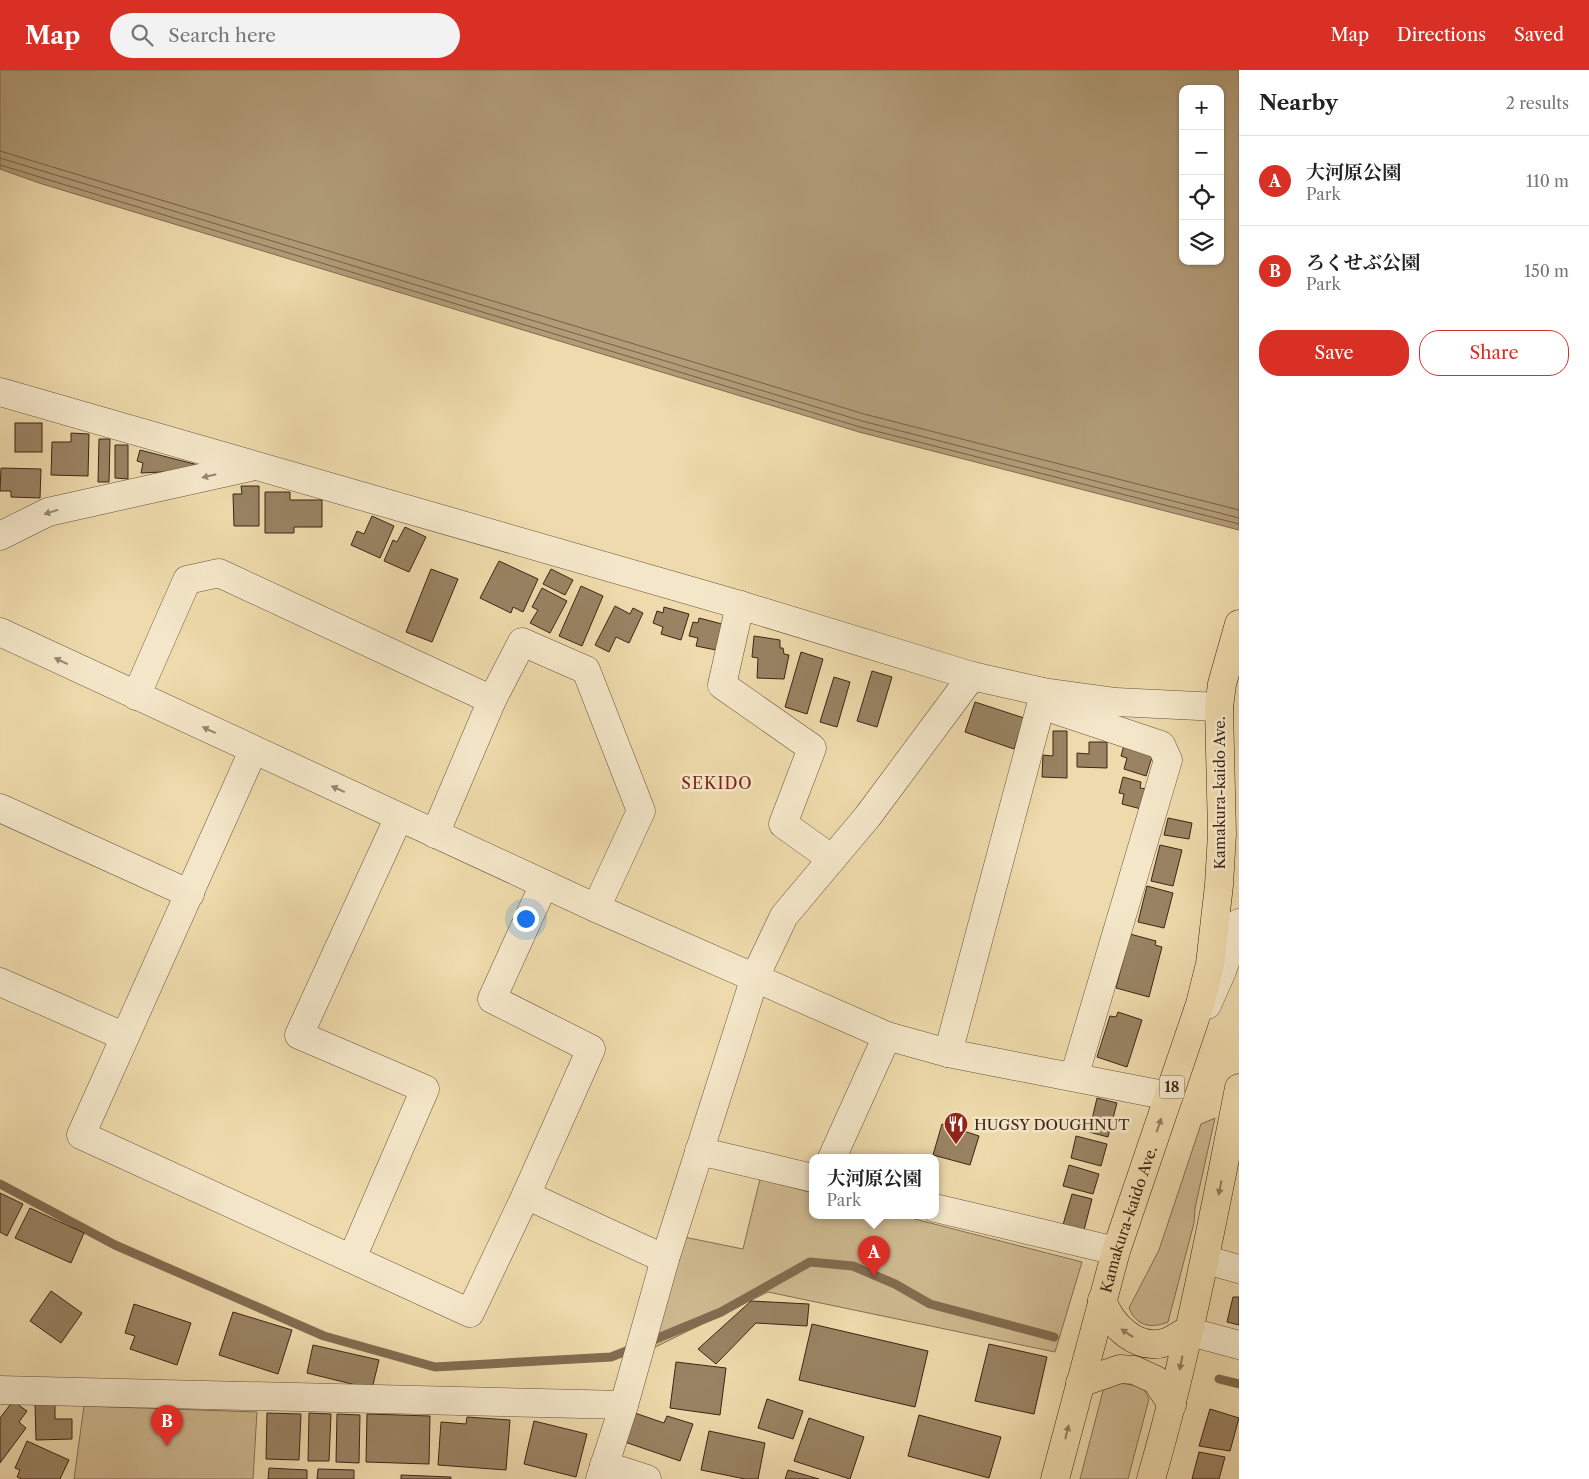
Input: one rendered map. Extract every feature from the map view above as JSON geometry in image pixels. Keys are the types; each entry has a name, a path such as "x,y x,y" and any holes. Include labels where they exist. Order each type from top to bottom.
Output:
{"main road":[{"name":"Kamakura-kaido Ave.","path":"1210,964 1222,834 1220,695 1239,624"},
{"name":"Kamakura-kaido Ave.","path":"1055,1479 1116,1251 1181,1061 1210,964 1219,944 1227,910 1239,821"},
{"path":"1151,1479 1172,1405 1187,1331 1206,1260 1235,1134 1239,1088"},
{"path":"1102,1300 1108,1316 1113,1322 1126,1334 1139,1341 1153,1344 1166,1342 1187,1331"},
{"path":"1080,1383 1120,1369 1134,1370 1156,1380 1172,1405"}],"street":[{"path":"0,392 740,605 1042,699 1161,745 1168,760 1074,1077"},
{"path":"0,536 48,512 257,465"},
{"path":"136,696 187,580 218,573 492,700"},
{"path":"740,605 722,685 812,748 783,824 832,860"},
{"path":"0,632 253,751 596,908 887,1036 948,1053 1169,1096"},
{"path":"435,834 492,700 522,642 586,670 642,811 596,908"},
{"path":"647,1479 602,1472 624,1405 665,1259 755,977 784,916 868,816 972,676"},
{"path":"1042,699 1116,702 1220,695"},
{"path":"948,1053 1042,699"},
{"path":"253,751 190,894 123,1036 81,1135 470,1312 526,1195 591,1049 492,999 544,884"},
{"path":"0,808 190,894"},
{"path":"352,1258 425,1089 300,1036 391,813"},
{"path":"1181,1061 1222,971 1239,923"},
{"path":"0,982 123,1036"},
{"path":"834,1154 887,1036"},
{"path":"699,1151 809,1177"},
{"path":"526,1195 665,1259"},
{"path":"939,1209 1116,1251"},
{"path":"1206,1260 1239,1269"},
{"path":"1187,1331 1239,1345"},
{"path":"0,1390 624,1405"}],"shaded area":[{"path":"1215,1118 1195,1208 1194,1223 1168,1322 1156,1325 1145,1324 1136,1319 1129,1308 1159,1250 1201,1124"},
{"path":"760,1179 809,1192 809,1219 915,1219 1082,1262 1055,1352 768,1292 645,1352 684,1237 743,1249"},
{"path":"1115,1382 1143,1387 1149,1399 1128,1479 1080,1479 1104,1387"},
{"path":"84,1406 257,1412 253,1479 74,1479"}],"water":[{"path":"0,70 1239,70 1239,530 859,432 39,183 0,169"}],"building":[{"path":"15,423 42,423 42,452 15,452"},
{"path":"71,433 89,434 88,476 51,475 52,442 71,442"},
{"path":"99,439 110,439 109,482 98,482"},
{"path":"115,445 128,445 128,479 115,478"},
{"path":"140,450 202,466 203,470 141,473 143,463 137,461"},
{"path":"1,468 41,469 40,498 11,497 11,491 0,491"},
{"path":"241,486 259,486 259,526 234,526 233,494 242,494"},
{"path":"265,492 290,492 290,500 322,500 322,527 294,527 294,533 265,533"},
{"path":"372,516 394,526 380,558 351,545 357,531 364,534"},
{"path":"405,527 426,537 409,572 384,561 393,540 397,542"},
{"path":"499,561 538,579 523,612 513,607 511,613 480,598"},
{"path":"431,569 458,579 432,642 406,632"},
{"path":"551,569 573,580 565,595 543,584"},
{"path":"581,586 603,596 582,646 559,636"},
{"path":"542,588 567,601 550,633 530,623 538,610 532,607"},
{"path":"615,606 630,614 633,608 643,613 629,643 616,637 609,652 595,645"},
{"path":"664,607 689,614 681,640 661,634 663,627 653,623 657,611 663,613"},
{"path":"699,618 722,624 716,650 696,646 698,638 689,636 693,622 698,623"},
{"path":"754,636 780,640 780,648 783,648 784,654 789,655 784,679 757,678 758,658 752,657"},
{"path":"801,652 823,659 807,714 785,707"},
{"path":"872,671 892,677 877,727 857,721"},
{"path":"834,677 850,682 837,727 820,722"},
{"path":"975,702 1024,718 1014,749 965,732"},
{"path":"1053,731 1067,731 1067,778 1042,777 1043,755 1053,756"},
{"path":"1089,742 1107,742 1107,768 1077,767 1077,753 1089,754"},
{"path":"1124,745 1153,754 1146,776 1124,769 1127,758 1121,756"},
{"path":"1123,777 1141,782 1140,788 1147,789 1141,809 1122,804 1124,794 1119,793"},
{"path":"1168,818 1192,823 1189,839 1164,835"},
{"path":"1160,845 1182,850 1173,886 1151,881"},
{"path":"1147,886 1173,893 1164,928 1138,922"},
{"path":"1130,934 1156,941 1155,945 1162,947 1149,997 1116,988"},
{"path":"1118,1012 1142,1020 1127,1067 1097,1057 1110,1016 1116,1017"},
{"path":"1097,1098 1117,1103 1108,1137 1089,1132"},
{"name":"HUGSY DOUGHNUT","path":"942,1124 979,1136 970,1165 939,1157 939,1154 933,1154"},
{"path":"1076,1136 1107,1144 1101,1166 1071,1158"},
{"path":"1069,1165 1099,1174 1093,1194 1063,1186"},
{"path":"0,1193 23,1204 7,1236 0,1232"},
{"path":"1072,1194 1092,1199 1083,1234 1062,1228"},
{"path":"30,1208 84,1233 71,1263 15,1238"},
{"path":"51,1291 82,1313 61,1343 30,1321"},
{"path":"1233,1297 1239,1297 1239,1325 1227,1322"},
{"path":"751,1301 809,1304 807,1326 756,1323 716,1364 698,1349"},
{"path":"134,1304 191,1323 177,1365 130,1349 135,1336 125,1333"},
{"path":"233,1312 292,1330 278,1374 219,1355"},
{"path":"812,1324 928,1351 915,1407 799,1380"},
{"path":"989,1344 1047,1357 1034,1414 975,1401"},
{"path":"313,1345 379,1360 372,1389 307,1373"},
{"path":"676,1362 726,1368 720,1415 670,1408"},
{"path":"767,1399 803,1411 793,1439 758,1428"},
{"path":"13,1401 27,1411 19,1422 26,1428 0,1463 0,1418"},
{"path":"55,1402 55,1419 72,1419 72,1439 36,1440 35,1403"},
{"path":"1210,1409 1239,1418 1230,1451 1199,1446"},
{"path":"632,1412 664,1423 667,1416 693,1424 680,1461 622,1441"},
{"path":"267,1413 301,1414 299,1460 266,1459"},
{"path":"309,1413 331,1414 329,1461 308,1461"},
{"path":"337,1414 360,1415 359,1463 336,1462"},
{"path":"367,1414 430,1416 429,1464 366,1462"},
{"path":"919,1415 1001,1437 989,1478 908,1456"},
{"path":"467,1417 510,1420 506,1470 438,1465 441,1422 466,1424"},
{"path":"809,1418 864,1437 850,1479 794,1461"},
{"path":"534,1421 587,1434 576,1477 524,1464"},
{"path":"709,1431 765,1443 758,1479 745,1479 701,1470"},
{"path":"27,1441 69,1460 60,1479 22,1479 17,1477 20,1470 15,1468"},
{"path":"1199,1452 1225,1457 1219,1479 1192,1479"},
{"path":"269,1468 307,1470 307,1479 268,1479"},
{"path":"318,1469 354,1470 354,1479 317,1479"},
{"path":"788,1470 819,1479 785,1479"},
{"path":"401,1475 451,1477 451,1479 401,1479"}],"waterway":[{"path":"0,1184 115,1245 324,1336 435,1367 611,1357 634,1348"},
{"path":"646,1343 721,1312 810,1262 853,1266 895,1284 930,1304 1054,1337"},
{"path":"1219,1379 1239,1384"}],"place":[{"name":"HUGSY DOUGHNUT","path":"956,1145"},
{"name":"大河原公園","path":"874,1277"},
{"name":"ろくせぶ公園","path":"167,1446"}],"district":[{"name":"SEKIDO","path":"717,783"}]}
